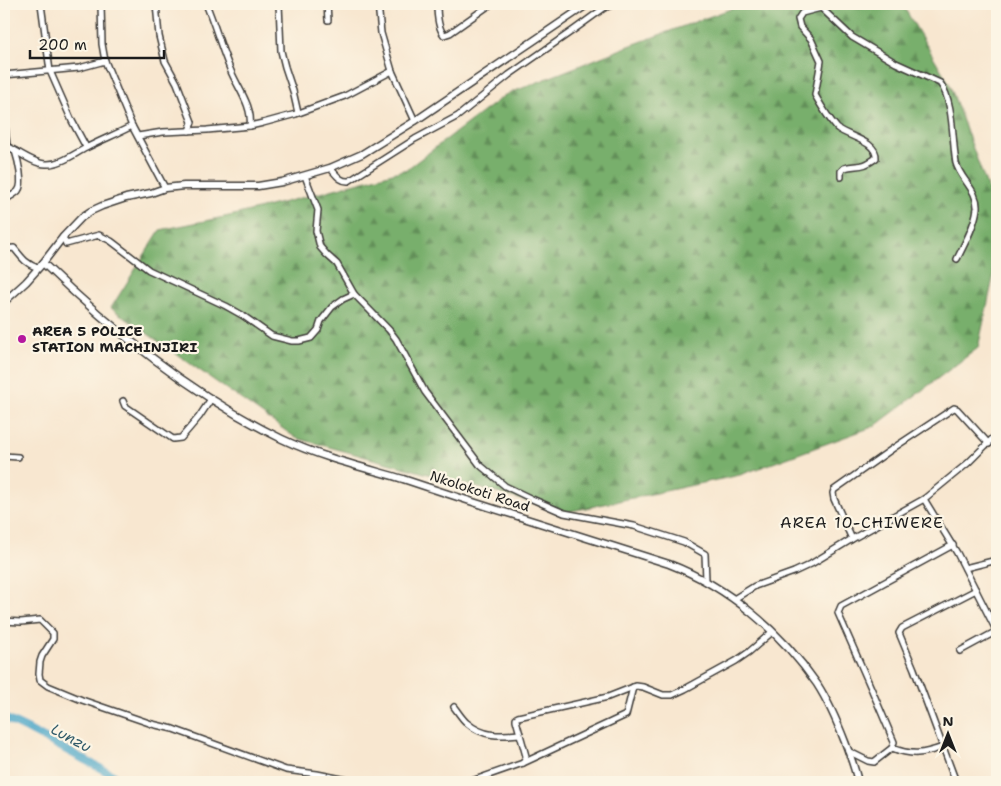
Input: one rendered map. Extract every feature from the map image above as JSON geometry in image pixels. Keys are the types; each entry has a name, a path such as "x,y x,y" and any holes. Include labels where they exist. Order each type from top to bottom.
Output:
{"main road":[{"path":"4,302 40,265 63,236 90,211 126,198 165,188 184,186 258,186 282,182 330,168 362,154 415,121 588,4"},
{"name":"Nkolokoti Road","path":"40,265 137,348 180,379 249,422 283,439 310,451 669,564 706,580 751,612 785,644 818,685 840,730 858,782"}],"street":[{"path":"41,4 50,71 86,148"},
{"path":"101,4 102,44 105,61 132,126 165,188"},
{"path":"156,4 159,36 165,61 177,83 192,122 189,131"},
{"path":"206,4 230,70 249,111 250,126"},
{"path":"279,4 281,52 298,113"},
{"path":"327,4 328,20"},
{"path":"378,4 381,33 392,71 415,121"},
{"path":"436,4 440,28 444,34 450,34 491,4"},
{"path":"330,168 341,180 349,181 415,138 458,116 509,75 604,8 614,4"},
{"path":"841,178 841,172 844,168 870,163 876,158 876,153 873,147 838,128 815,95 821,60 811,39 800,27 798,19 802,12 819,6 852,37 896,63 940,83 944,88 950,112 956,163 959,173 972,190 977,206 973,222 957,259"},
{"path":"4,75 80,68 105,61"},
{"path":"138,136 163,132 250,126 298,113 345,96 392,71"},
{"path":"4,118 5,147 46,164 60,161 132,126"},
{"path":"4,200 20,189 20,169 15,152"},
{"path":"305,176 318,210 316,231 320,247 337,264 354,294 393,335 424,392 480,465 505,486 564,513 634,526 684,542 705,554 706,580"},
{"path":"63,236 66,244 99,235 111,240 149,270 226,306 272,336 292,341 311,338 332,307 354,294"},
{"path":"4,249 14,248 24,261 30,265 40,265"},
{"path":"123,401 125,406 173,439 181,438 211,399"},
{"path":"852,539 834,499 834,490 895,446 954,408 989,444"},
{"path":"734,599 756,586 811,564 924,499 968,463 997,434"},
{"path":"4,456 18,457"},
{"path":"924,499 965,568 996,630 960,651"},
{"path":"848,751 874,762 892,748 894,742 838,613 841,606 952,546"},
{"path":"965,568 997,560"},
{"path":"956,782 899,633 902,628 976,590"},
{"path":"4,621 40,620 53,633 53,639 40,662 40,680 48,686 82,700 152,724 173,729 286,770 357,782"},
{"path":"523,764 526,756 516,718 608,697 639,686 663,695 672,695 736,661 772,632"},
{"path":"469,782 523,764 626,716 633,687"},
{"path":"454,707 466,723 482,732 497,736 520,734"},
{"path":"892,748 916,754 928,753 943,747"}],"green space":[{"path":"744,4 902,4 949,83 997,214 994,274 978,348 875,426 740,475 567,512 296,438 111,308 160,230 234,215 407,169 505,95 629,46"}],"waterway":[{"name":"Lunzu","path":"4,718 126,782"}],"place":[{"name":"AREA 5 POLICE STATION MACHINJIRI","path":"22,339"}],"district":[{"name":"AREA 10-CHIWERE","path":"862,522"}]}
